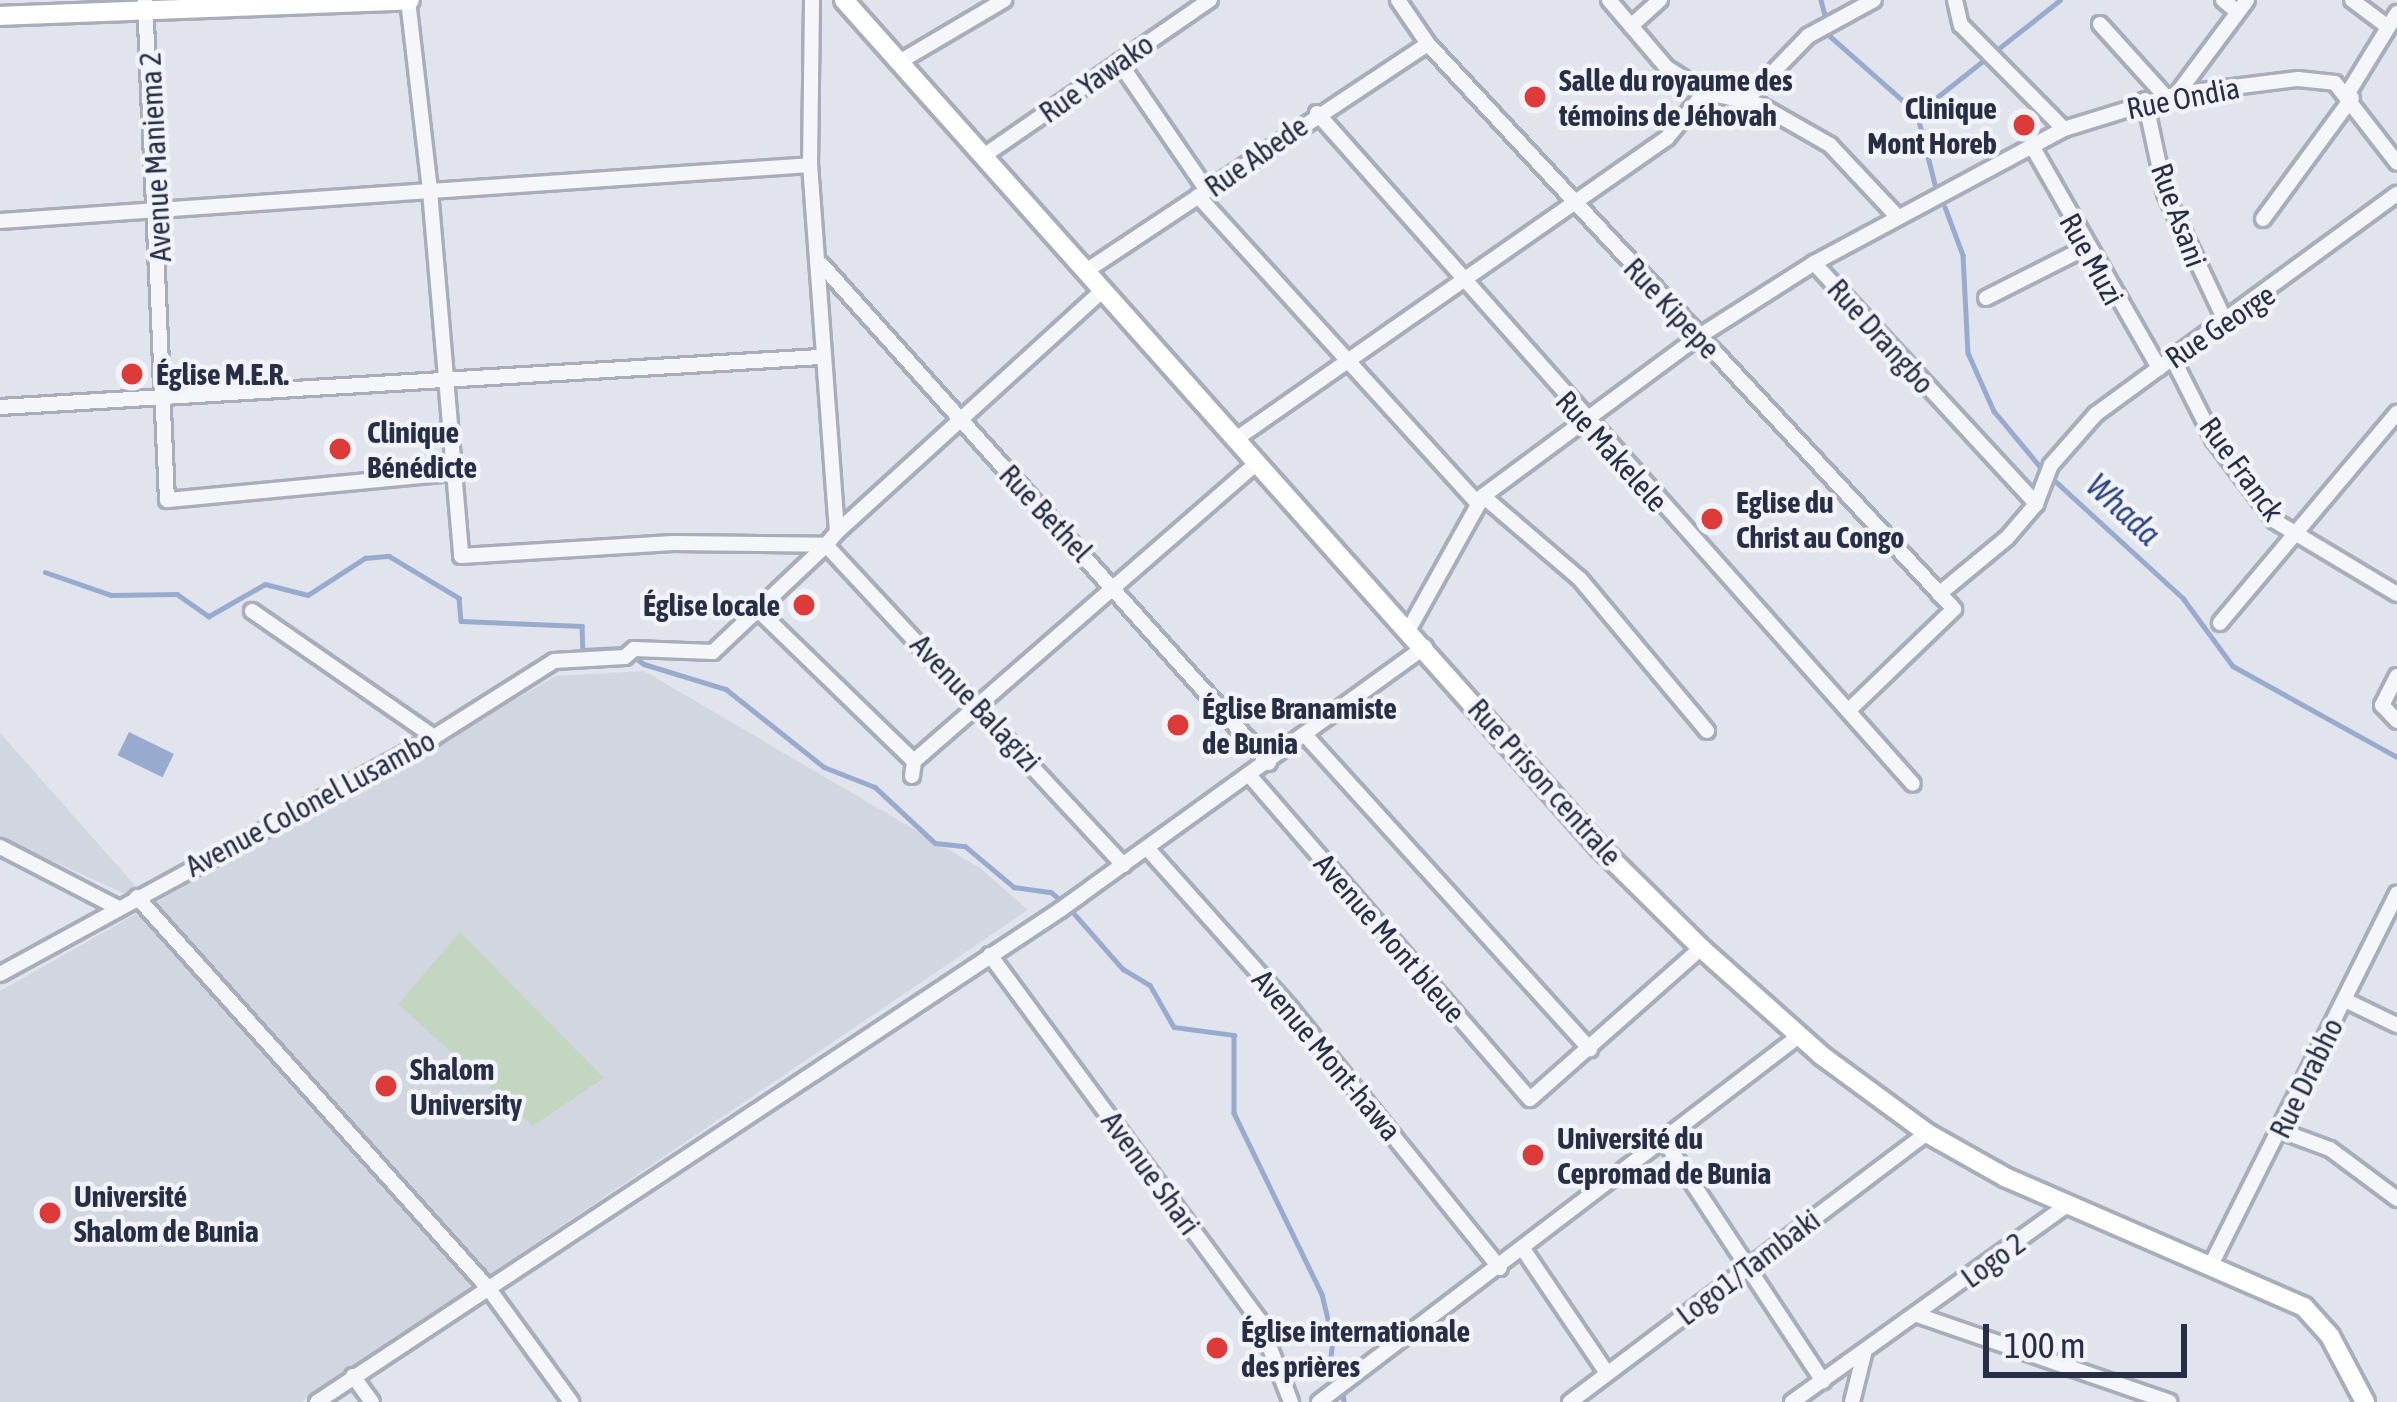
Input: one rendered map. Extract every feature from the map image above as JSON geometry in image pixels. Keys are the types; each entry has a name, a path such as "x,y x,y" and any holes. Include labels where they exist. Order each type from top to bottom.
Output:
{"street":[{"path":"0,16 146,3 409,0 461,556 674,543 826,545"},
{"path":"812,0 810,165 823,265 821,357 837,532"},
{"name":"Rue Prison centrale","path":"844,0 1409,628 1600,848 1700,948 1799,1036 1927,1133 2068,1204 2213,1261 2304,1307 2330,1336 2365,1402"},
{"name":"Rue Yawako","path":"982,157 1210,0"},
{"path":"1609,0 1667,68 1705,92 1747,99 1830,145 1896,215"},
{"path":"1631,26 1660,0"},
{"path":"1747,99 1828,23 1874,0"},
{"path":"1955,0 1961,25 2064,129"},
{"path":"2101,23 2171,95 2242,6 2223,0"},
{"path":"2263,219 2350,95 2393,20 2352,0"},
{"path":"901,61 998,2"},
{"name":"Avenue Maniema 2","path":"146,3 160,209 167,500 451,473"},
{"name":"Rue Kipepe","path":"1407,3 1428,44 1954,609 1849,710"},
{"name":"Rue Abede","path":"1087,271 1317,113 1428,44"},
{"path":"1119,62 1202,192 1347,363 1480,499 1580,579 1708,731"},
{"name":"Rue Ondia","path":"1480,499 1698,337 1814,263 2064,129 2145,100 2298,79 2335,82 2350,95"},
{"path":"1236,439 1667,138 1705,92"},
{"path":"2350,95 2397,164"},
{"name":"Rue Asani","path":"2145,100 2165,194 2227,325"},
{"name":"Rue Makelele","path":"1317,113 1584,420 1913,784"},
{"name":"Rue Muzi","path":"2032,146 2085,248 2166,363"},
{"path":"0,221 810,165"},
{"name":"Rue George","path":"2036,504 2047,471 2096,414 2227,325 2397,194"},
{"path":"1986,298 2085,248"},
{"name":"Rue Drangbo","path":"1814,263 2036,504"},
{"name":"Rue Bethel","path":"823,265 1269,763"},
{"name":"Avenue Colonel Lusambo","path":"0,974 434,737 554,661 629,653 713,652 958,419 1103,290"},
{"path":"0,407 821,357"},
{"name":"Rue Franck","path":"2166,363 2214,440 2290,532 2397,594"},
{"path":"2220,623 2290,532 2397,413"},
{"path":"757,609 913,768 1257,463"},
{"path":"1409,628 1480,499"},
{"path":"1939,594 2036,504"},
{"name":"Avenue Balagizi","path":"826,545 981,704 1123,865"},
{"path":"253,610 434,737"},
{"path":"317,1402 1065,906 1425,646"},
{"path":"2397,676 2382,705 2397,721"},
{"path":"1306,736 1590,1048 1700,948"},
{"name":"Avenue Mont bleue","path":"1250,776 1530,1099 1590,1048"},
{"path":"0,847 116,907"},
{"name":"Avenue Mont-hawa","path":"1147,848 1290,1008 1500,1268"},
{"name":"Rue Drabho","path":"2213,1261 2397,894"},
{"path":"137,896 489,1289 571,1402"},
{"name":"Avenue Shari","path":"990,955 1259,1320 1291,1402"},
{"path":"2344,1000 2397,1025"},
{"path":"1319,1402 1799,1036"},
{"path":"2281,1131 2330,1149 2397,1199"},
{"name":"Logo1/Tambaki","path":"1570,1402 1927,1133"},
{"path":"1664,1140 1823,1381"},
{"name":"Logo 2","path":"1792,1402 2068,1204"},
{"path":"1523,1249 1607,1373"},
{"path":"1916,1316 2169,1402"},
{"path":"1852,1402 1864,1354"},
{"path":"353,1376 372,1402"}],"shaded area":[{"name":"Shalom University","path":"644,671 980,868 1028,910 301,1402 0,1402 0,991 556,676"},
{"path":"0,733 140,891 132,897 0,837"}],"green space":[{"path":"460,932 604,1078 533,1126 398,1004"}],"water":[{"path":"129,732 174,754 163,777 118,755"}],"waterway":[{"name":"Whada","path":"1821,0 1831,37 1917,113 1936,188"},
{"path":"1917,113 2060,0"},
{"name":"Whada","path":"1945,207 1963,255 1968,353 1994,411 2043,470"},
{"name":"Whada","path":"2052,478 2183,598 2233,666 2397,757"},
{"path":"45,572 111,595 177,594 209,616 265,584 308,595 365,558 389,556 459,598 461,621 582,626 583,650 622,648 644,664 726,689 824,767 875,787 935,843 965,846 1014,887 1051,892 1063,902"},
{"path":"1071,910 1123,969 1150,985 1174,1027 1234,1035 1234,1113 1322,1294 1333,1340 1329,1375 1342,1383 1344,1402"}],"place":[{"name":"Salle du royaume des témoins de Jéhovah","path":"1535,97"},
{"name":"Clinique Mont Horeb","path":"2024,125"},
{"name":"Église M.E.R.","path":"132,374"},
{"name":"Clinique Bénédicte","path":"340,449"},
{"name":"Eglise du Christ au Congo","path":"1712,519"},
{"name":"Église locale","path":"804,605"},
{"name":"Église Branamiste de Bunia","path":"1178,725"},
{"name":"Shalom University","path":"386,1086"},
{"name":"Université du Cepromad de Bunia","path":"1533,1155"},
{"name":"Université Shalom de Bunia","path":"50,1213"},
{"name":"Église internationale des prières","path":"1217,1348"}]}
